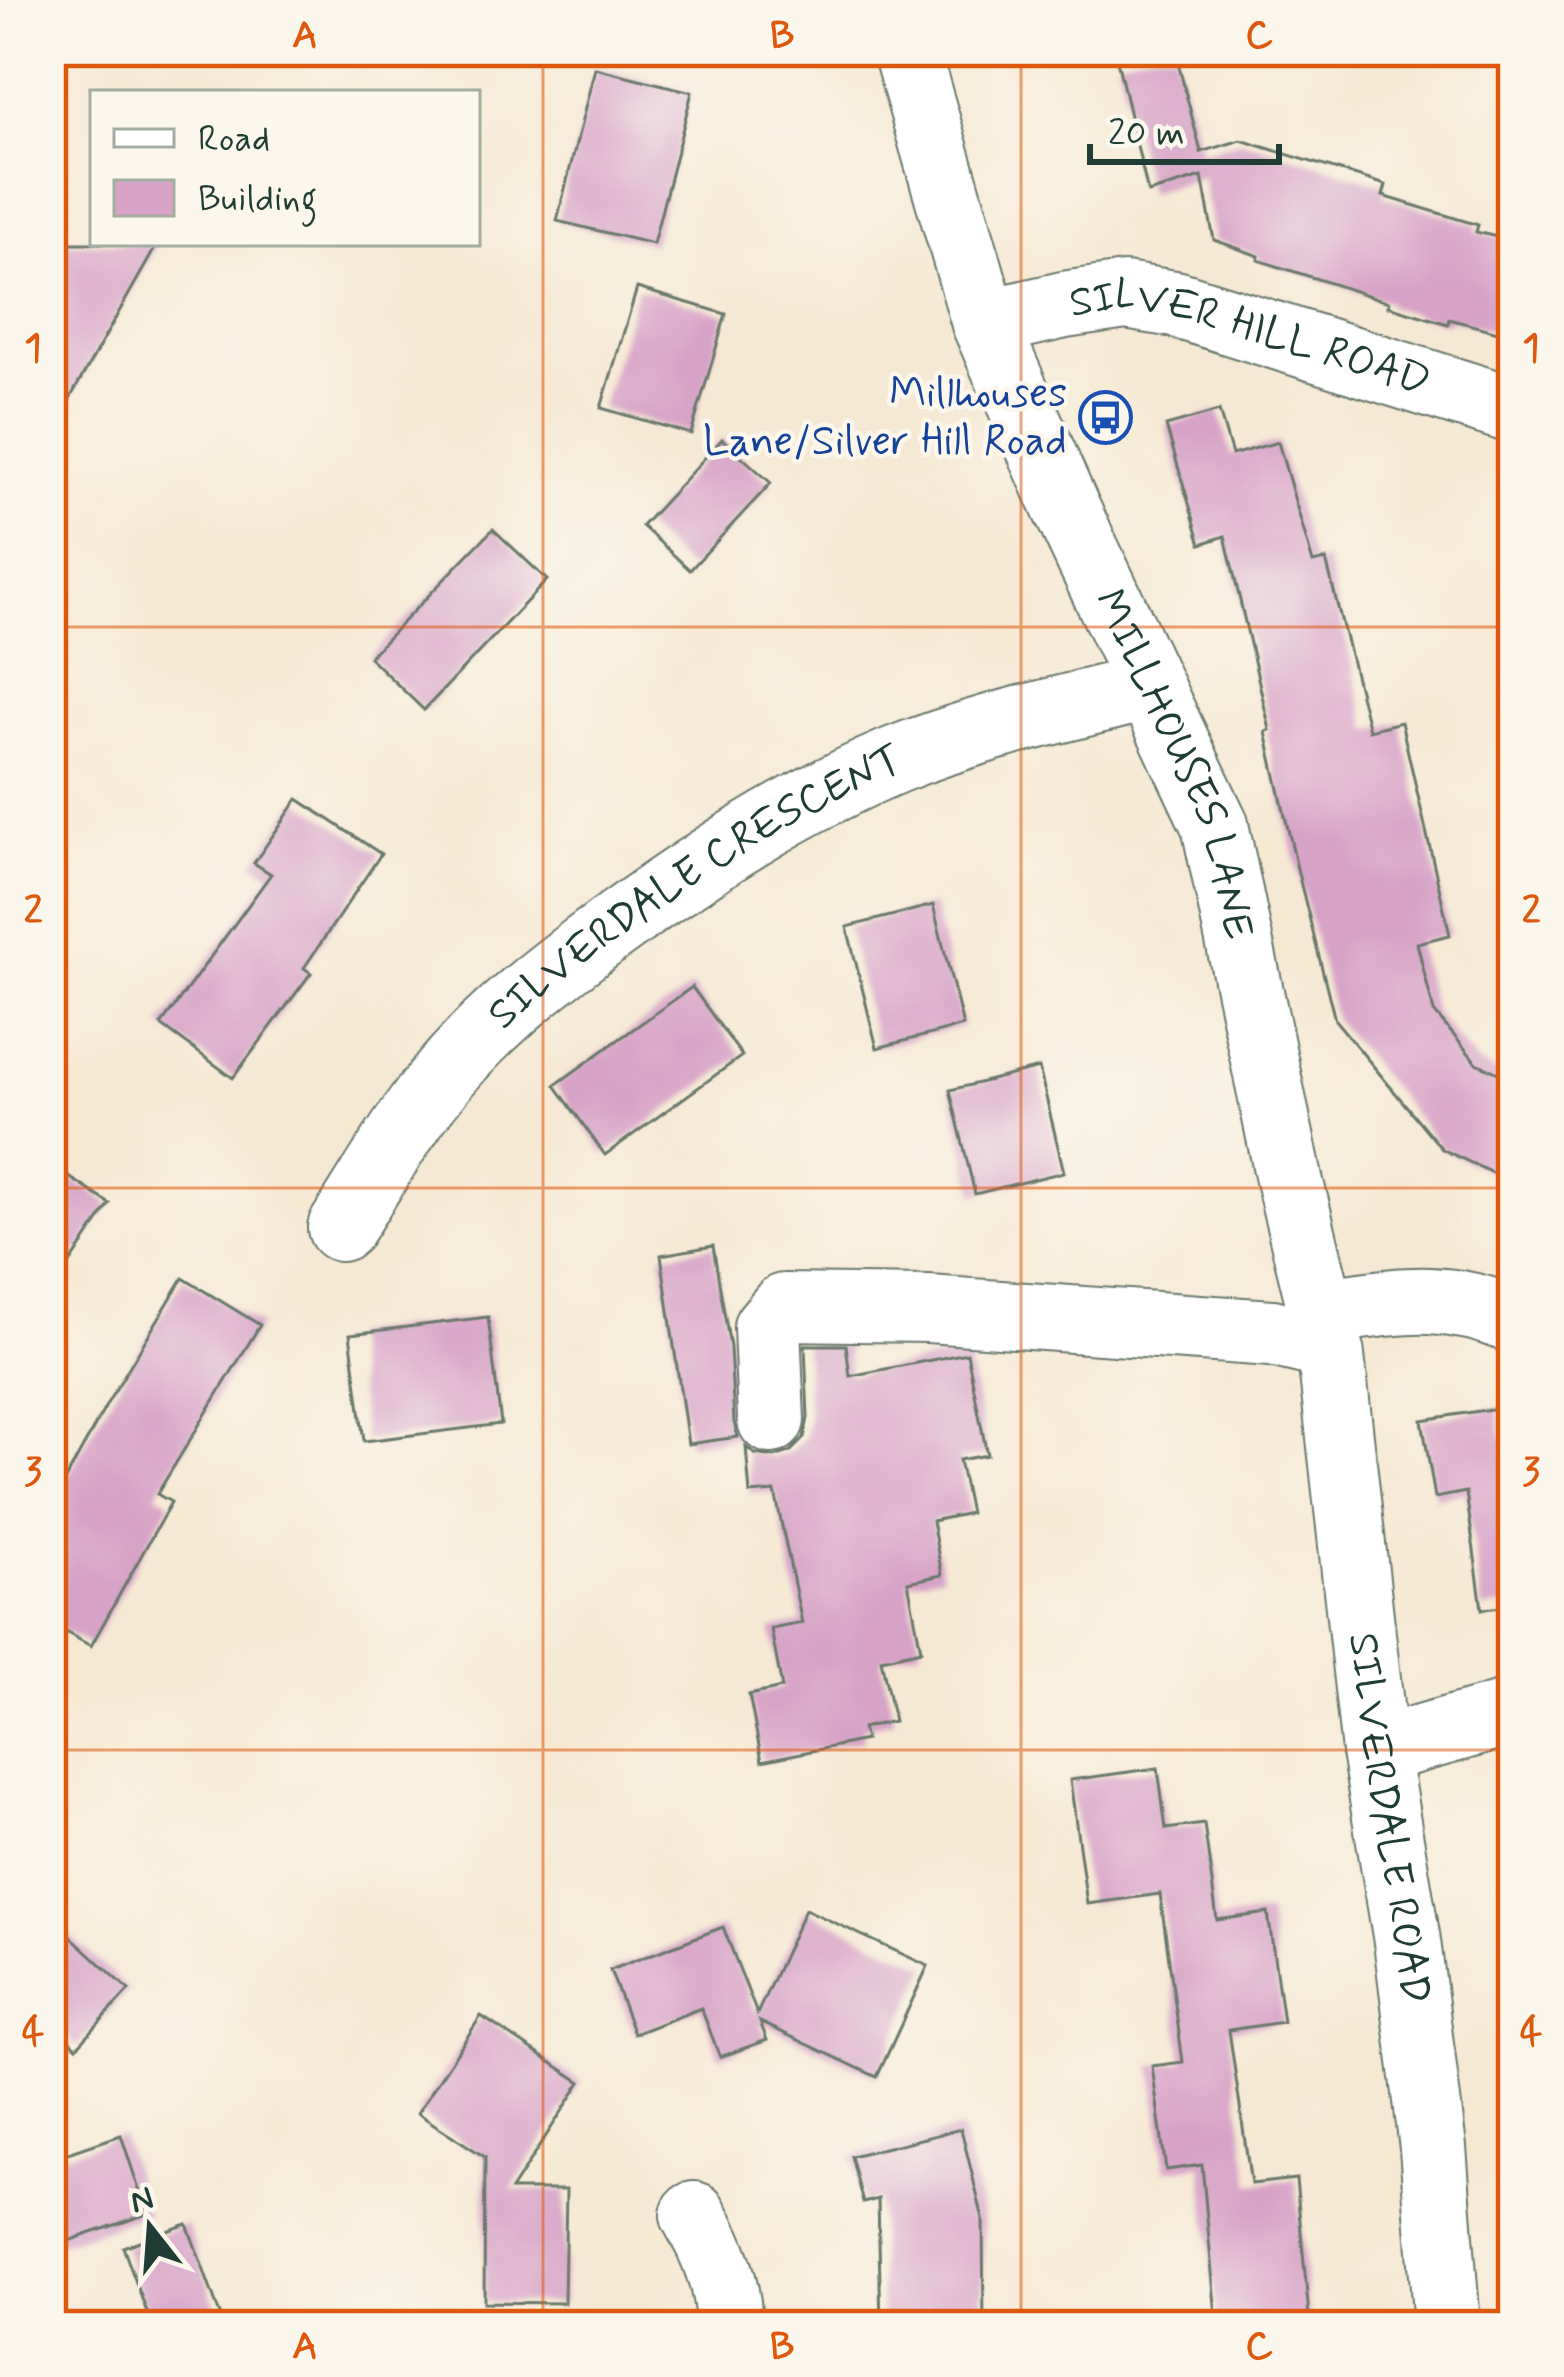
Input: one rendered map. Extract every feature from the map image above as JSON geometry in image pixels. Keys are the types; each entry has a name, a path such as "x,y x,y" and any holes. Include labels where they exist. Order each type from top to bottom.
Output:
{"street":[{"name":"MILLHOUSES LANE","path":"906,51 985,323 1215,825 1289,1179 1326,1329"},
{"name":"SILVER HILL ROAD","path":"985,323 1125,296 1158,301 1513,410"},
{"name":"SILVERDALE CRESCENT","path":"341,1228 426,1097 480,1037 541,977 686,874 831,790 894,760 959,736 1149,687"},
{"path":"771,1420 767,1327 784,1307 928,1309 1272,1333 1326,1329 1426,1298 1487,1309 1513,1320"},
{"name":"SILVERDALE ROAD","path":"1326,1329 1375,1751 1407,1941 1433,2148 1447,2326"},
{"path":"1375,1751 1513,1712"},
{"path":"694,2215 714,2251 728,2302 729,2326"}],"building":[{"path":"1149,51 1175,51 1201,152 1241,140 1386,185 1383,196 1478,225 1476,232 1513,241 1513,336 1388,306 1389,302 1258,260 1259,256 1214,240 1202,177 1148,193 1117,60"},
{"path":"595,68 692,92 653,244 557,221"},
{"path":"51,243 156,246 51,432"},
{"path":"637,288 726,314 691,434 601,408"},
{"path":"1219,411 1232,455 1278,442 1313,563 1326,560 1369,730 1401,722 1450,935 1417,943 1434,1012 1477,1063 1513,1080 1513,1183 1442,1149 1335,1020 1225,536 1201,544 1166,426"},
{"path":"722,439 771,483 690,570 642,526"},
{"path":"493,529 547,580 424,710 369,657"},
{"path":"298,799 381,854 304,968 311,973 233,1078 161,1025 271,874 254,863"},
{"path":"933,905 963,1026 877,1048 847,927"},
{"path":"692,987 742,1056 605,1155 555,1085"},
{"path":"1039,1068 1064,1172 975,1194 950,1090"},
{"path":"51,1165 110,1204 51,1292"},
{"path":"713,1246 730,1347 738,1437 688,1444 661,1255"},
{"path":"183,1278 260,1325 157,1494 171,1502 91,1646 51,1624 51,1506"},
{"path":"488,1317 501,1424 364,1441 350,1334"},
{"path":"805,1345 846,1345 850,1376 967,1353 987,1455 959,1460 970,1513 932,1521 942,1575 908,1582 921,1650 881,1659 894,1721 862,1728 865,1740 762,1761 749,1695 782,1688 771,1629 802,1623 775,1492 750,1494 746,1447 774,1457 790,1452 804,1438 808,1418"},
{"path":"1498,1408 1503,1439 1513,1438 1513,1606 1482,1609 1466,1492 1435,1498 1422,1420"},
{"path":"1158,1768 1166,1829 1204,1824 1217,1920 1268,1913 1283,2022 1229,2030 1251,2184 1296,2179 1310,2326 1217,2326 1202,2165 1166,2170 1152,2066 1183,2062 1160,1894 1087,1904 1070,1780"},
{"path":"805,1909 928,1966 877,2077 760,2022 767,2040 720,2057 701,2008 634,2034 610,1970 723,1927 757,2014"},
{"path":"51,1918 129,1990 77,2047 51,2023"},
{"path":"481,2016 581,2082 511,2190 566,2190 564,2303 484,2302 485,2157 417,2113"},
{"path":"961,2129 983,2219 984,2326 881,2325 878,2199 863,2203 851,2156"},
{"path":"121,2135 147,2214 51,2247 51,2159"},
{"path":"187,2224 224,2326 152,2326 123,2247"}],"place":[{"name":"Millhouses Lane/Silver Hill Road","path":"1106,418"}]}
